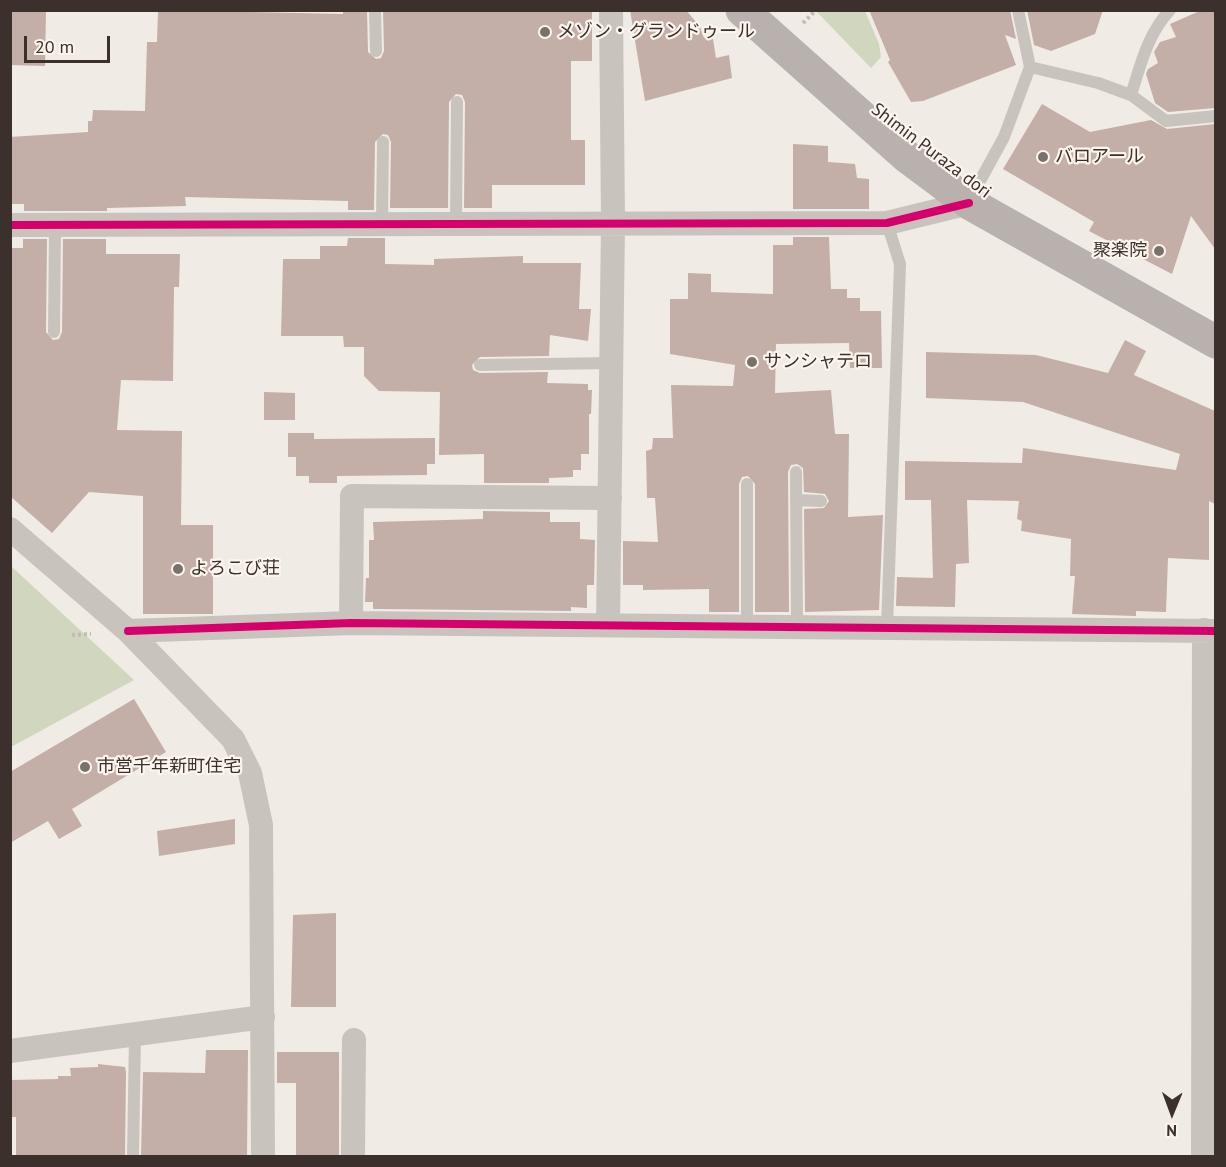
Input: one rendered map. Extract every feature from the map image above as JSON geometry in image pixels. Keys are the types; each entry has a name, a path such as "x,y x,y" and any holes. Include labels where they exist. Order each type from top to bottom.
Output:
{"main road":[{"name":"Shimin Puraza dori","path":"742,10 906,156 969,203 1215,342"}],"street":[{"path":"608,626 613,222 611,10"},
{"path":"10,225 887,223 969,203"},
{"path":"351,623 352,496 610,498"},
{"path":"10,529 128,631 233,739 250,773 261,825 264,1156"},
{"path":"128,631 351,623 1210,630 1209,1087 1203,1156"},
{"path":"10,1051 264,1017"},
{"path":"353,1156 354,1040"}],"lane":[{"path":"375,10 376,51"},
{"path":"969,203 1004,137 1030,67 1018,10"},
{"path":"1131,95 1147,44 1156,25 1170,10"},
{"path":"1030,67 1098,83 1131,95 1166,121 1215,116"},
{"path":"456,223 457,102"},
{"path":"382,223 383,142"},
{"path":"887,223 900,264 887,627"},
{"path":"54,332 55,225"},
{"path":"480,365 612,363"},
{"path":"796,472 797,626"},
{"path":"747,484 747,626"},
{"path":"796,500 821,501"},
{"path":"133,1156 135,1035"}],"path":[{"path":"800,25 816,10"}],"green space":[{"path":"816,11 865,11 879,44 881,57 871,68"},
{"path":"11,566 134,680 10,747"}],"building":[{"path":"10,10 46,10 45,66 10,65"},
{"path":"158,10 343,14 343,10 367,10 368,52 376,59 381,58 384,51 383,10 592,10 592,61 571,61 571,140 585,140 585,185 492,185 492,208 464,208 465,102 462,95 456,94 449,102 448,208 390,208 391,142 388,135 383,134 375,142 374,210 348,210 348,201 185,197 186,206 107,208 107,211 24,211 24,204 10,204 10,137 88,132 88,121 92,121 93,110 145,111 147,42 157,42"},
{"path":"630,10 686,10 700,27 704,38 713,39 716,58 729,55 732,78 645,101"},
{"path":"869,10 1010,10 1016,39 1005,35 1016,65 923,101 911,102 888,62 890,60"},
{"path":"1027,10 1103,10 1095,34 1051,51 1034,45"},
{"path":"1202,10 1215,10 1215,108 1168,112 1155,103 1146,74 1148,69 1158,63 1154,52 1160,42 1176,37 1170,24"},
{"path":"1042,104 1090,132 1151,120 1167,129 1215,124 1215,249 1191,216 1172,274 1089,231 1094,222 1003,169"},
{"path":"793,144 828,146 828,162 855,164 857,178 869,179 869,209 793,209"},
{"path":"793,237 829,237 831,289 847,289 847,298 860,298 860,311 881,311 882,368 850,368 849,343 776,344 775,393 831,390 835,434 849,434 848,517 883,515 879,610 805,612 804,509 824,508 829,501 825,494 804,492 803,468 797,464 791,465 788,472 789,612 755,612 755,484 748,476 742,477 739,484 739,612 709,612 709,589 643,590 643,585 623,585 623,541 658,542 655,498 647,498 646,451 652,449 653,438 673,438 671,385 733,386 735,365 670,354 670,299 688,299 688,273 711,274 711,292 773,294 773,245 793,245"},
{"path":"348,238 385,238 385,264 434,265 434,259 523,256 523,263 581,263 579,309 591,309 588,341 550,335 549,356 480,357 472,365 473,370 480,373 548,372 547,383 588,384 588,390 592,390 591,414 589,414 589,454 581,454 581,470 573,470 573,477 549,478 549,483 484,483 484,454 439,455 440,392 379,391 364,376 364,347 344,347 343,336 281,336 283,259 320,259 320,246 347,246"},
{"path":"23,239 47,239 46,332 53,340 59,339 62,332 63,239 106,239 106,254 180,254 179,287 174,287 173,381 121,380 117,430 182,431 181,525 213,525 213,614 143,614 143,496 89,492 52,533 10,496 11,248 23,248"},
{"path":"1125,340 1146,351 1134,375 1215,411 1215,504 1209,501 1209,560 1168,558 1166,612 1136,611 1136,616 1072,614 1075,576 1070,576 1071,539 1021,531 1022,521 1017,519 1019,501 967,500 969,563 956,564 955,607 896,606 897,577 933,578 931,500 905,500 905,461 1022,463 1023,448 1176,470 1180,454 1023,402 926,398 926,352 1036,355 1108,373"},
{"path":"264,392 295,393 295,420 264,420"},
{"path":"288,433 314,433 314,439 435,438 435,464 427,464 427,475 337,476 337,483 309,483 309,476 296,476 296,457 288,457"},
{"path":"483,511 550,512 550,522 580,522 580,539 595,540 594,585 587,585 587,608 571,607 571,611 373,609 373,602 365,602 366,578 369,578 369,540 374,540 373,522 483,519"},
{"name":"市営千年新町住宅","path":"134,699 166,752 72,809 82,826 59,839 48,821 10,843 10,772"},
{"path":"235,819 235,844 159,856 157,831"},
{"path":"336,913 336,1007 291,1007 293,915"},
{"path":"206,1050 248,1050 247,1156 141,1156 143,1072 205,1073"},
{"path":"277,1052 339,1052 339,1156 296,1156 296,1083 277,1083"},
{"path":"98,1064 125,1067 125,1156 16,1156 16,1117 10,1117 10,1080 58,1079 58,1076 71,1076 70,1068 98,1067"}],"cycle path":[{"path":"10,225 887,223 969,203"},
{"path":"128,631 351,623 1216,631"}],"place":[{"name":"メゾン・グランドゥール","path":"545,32"},
{"name":"バロアール","path":"1043,157"},
{"name":"聚楽院","path":"1159,251"},
{"name":"サンシャテロ","path":"752,362"},
{"name":"よろこび荘","path":"178,569"},
{"name":"市営千年新町住宅","path":"85,767"}]}
